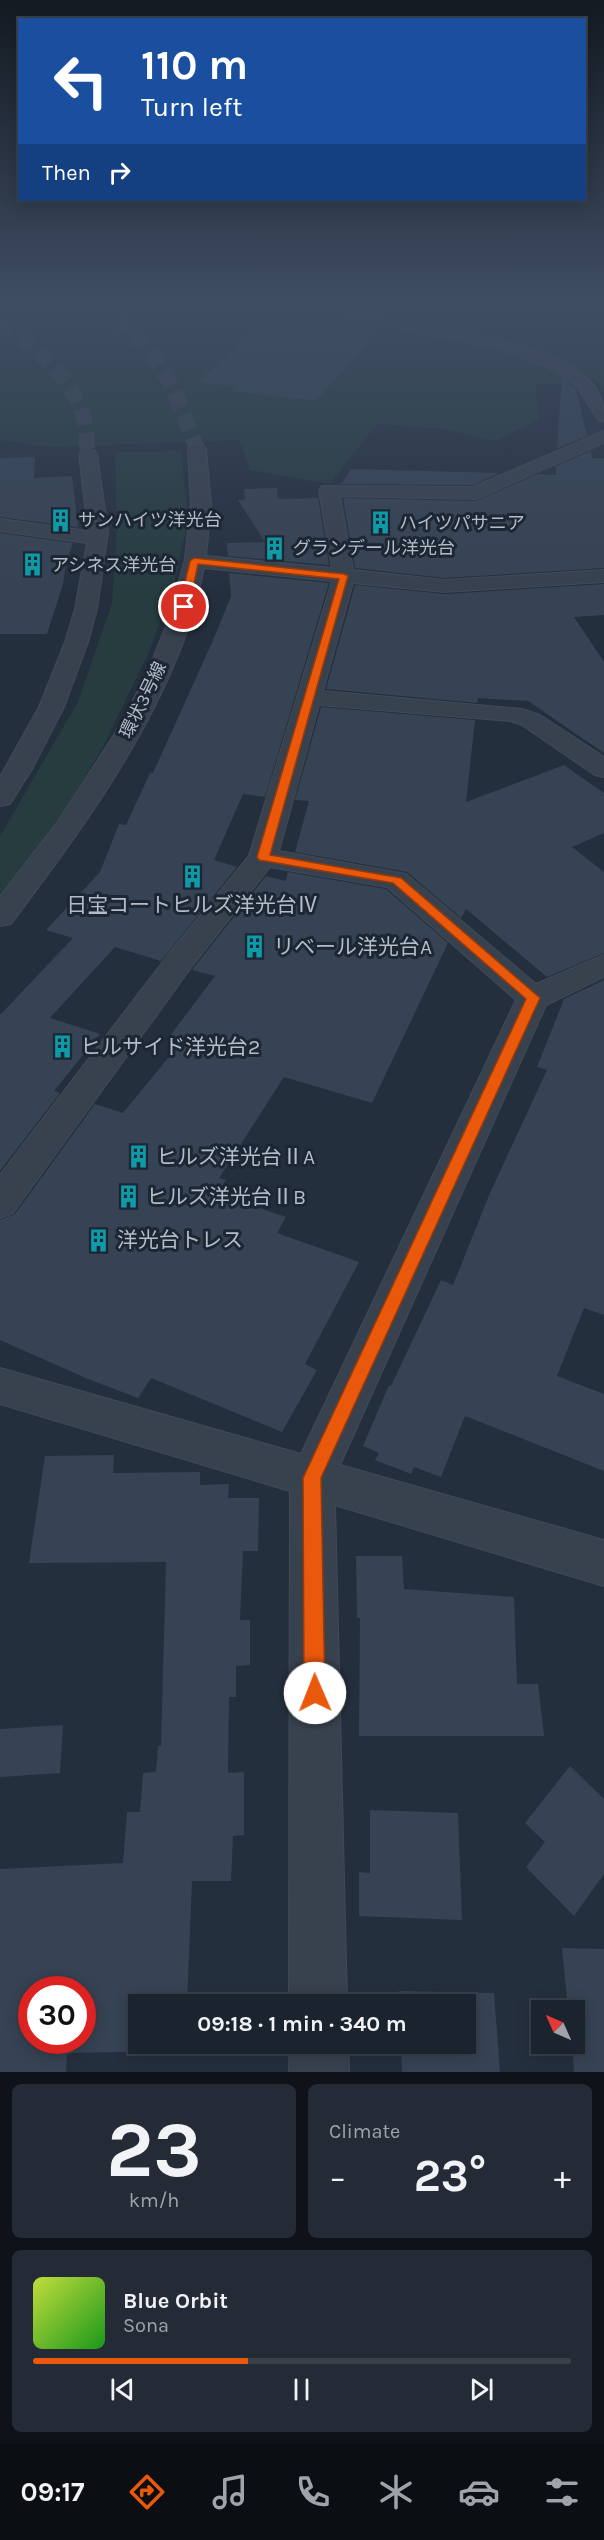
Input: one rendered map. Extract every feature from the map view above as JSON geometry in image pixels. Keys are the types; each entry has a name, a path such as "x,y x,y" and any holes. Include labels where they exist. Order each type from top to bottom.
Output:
{"street":[{"path":"594,400 604,416"},
{"path":"0,1203 179,962 263,857 344,576 329,490 476,493 604,436"},
{"name":"環状3号線","path":"0,917 58,844 113,761 153,685 184,607 194,561 201,504 198,449"},
{"path":"0,798 50,711 80,636 98,538 88,454"},
{"path":"0,525 98,538"},
{"path":"194,561 445,586 604,576"},
{"path":"309,697 513,714 531,720 604,769"},
{"path":"263,857 396,880 533,998"},
{"path":"318,1994 312,1478 533,998 604,965"},
{"path":"0,1386 604,1563"},
{"path":"319,2054 319,2072"}],"green space":[{"path":"0,400 537,400 538,420 495,441 444,429 377,424 330,484 250,470 239,440 51,447 0,440"},
{"path":"181,451 188,520 174,584 150,650 104,745 47,840 0,897 0,836 78,702 112,603 117,526 115,452"}],"building":[{"path":"560,400 578,400 587,436 557,448"},
{"path":"591,451 592,458 604,458 604,568 445,578 355,568 343,498 476,501 538,474 556,475 556,466"},
{"path":"35,457 34,478 72,476 78,527 0,517 0,458"},
{"path":"351,469 499,473 473,485 341,484"},
{"path":"277,488 278,499 318,498 329,565 228,556 227,543 265,542 238,500 245,500 244,489"},
{"path":"0,533 73,543 47,634 0,634"},
{"path":"229,573 329,583 265,797 243,794 214,860 237,867 161,961 115,947 50,1018 100,1034 54,1091 60,1093 0,1171 0,1015 73,938 46,930 100,872 119,824 126,825 150,773 153,773 231,596"},
{"path":"604,584 604,615 574,617 604,662 604,753 528,701 478,698 477,703 326,689 355,585 445,594"},
{"path":"321,707 475,720 466,802 564,765 604,793 604,833 572,847 604,872 604,953 547,977 466,909 461,918 407,872 295,852 309,801 295,800"},
{"path":"288,872 386,889 448,943 372,1103 284,1077 219,1178 226,1180 217,1194 286,1217 277,1233 359,1262 305,1364 317,1370 282,1432 151,1378 138,1398 88,1379 0,1340 0,1220 15,1214 95,1104 123,1113 182,1041 169,1037 215,976 192,970 266,876 286,881"},
{"path":"604,980 604,1315 584,1308 557,1376 604,1394 604,1471 465,1416 441,1477 414,1467 411,1474 375,1460 379,1453 363,1446 389,1385 391,1386 441,1280 453,1285 490,1193 547,1070 537,1067 564,999"},
{"path":"114,1455 113,1473 200,1472 200,1485 229,1484 228,1498 259,1498 258,1551 243,1551 240,1620 250,1620 250,1665 236,1666 236,1697 229,1697 228,1773 244,1772 244,1835 233,1836 231,1881 192,1881 187,1994 128,1994 128,2052 96,2053 96,1976 18,1976 18,2054 67,2054 66,2072 0,2072 0,1869 123,1863 127,1812 140,1812 143,1773 156,1772 158,1746 161,1746 166,1562 29,1563 45,1456"},
{"path":"356,1556 402,1556 404,1589 514,1597 517,1684 538,1684 544,1736 359,1736 360,1618 357,1618"},
{"path":"63,1725 60,1773 0,1777 0,1729"},
{"path":"570,1766 604,1799 604,1874 574,1916 526,1867 545,1842 525,1823"},
{"path":"370,1810 458,1813 462,1920 359,1916 359,1872 370,1873"},
{"path":"562,1948 604,1949 604,2072 574,2072 573,2054 585,2054 585,2000 567,2000"},
{"path":"399,1991 494,1993 500,2072 402,2072 401,2054 476,2054 476,1994 399,1994"}],"tunnel":[{"path":"77,400 84,417 88,454"},
{"path":"177,400 197,449"}],"place":[{"name":"サンハイツ洋光台","path":"60,520"},
{"name":"ハイツパサニア","path":"381,523"},
{"name":"グランデール洋光台","path":"275,548"},
{"name":"アシネス洋光台","path":"33,565"},
{"name":"日宝コートヒルズ洋光台Ⅳ","path":"192,877"},
{"name":"リベール洋光台A","path":"255,947"},
{"name":"ヒルサイド洋光台2","path":"62,1047"},
{"name":"ヒルズ洋光台ⅡA","path":"138,1157"},
{"name":"ヒルズ洋光台ⅡB","path":"128,1197"},
{"name":"洋光台トレス","path":"99,1240"}],"route":[{"path":"184,607 194,561 344,576 263,857 396,880 533,998 312,1478 315,1693"}]}
